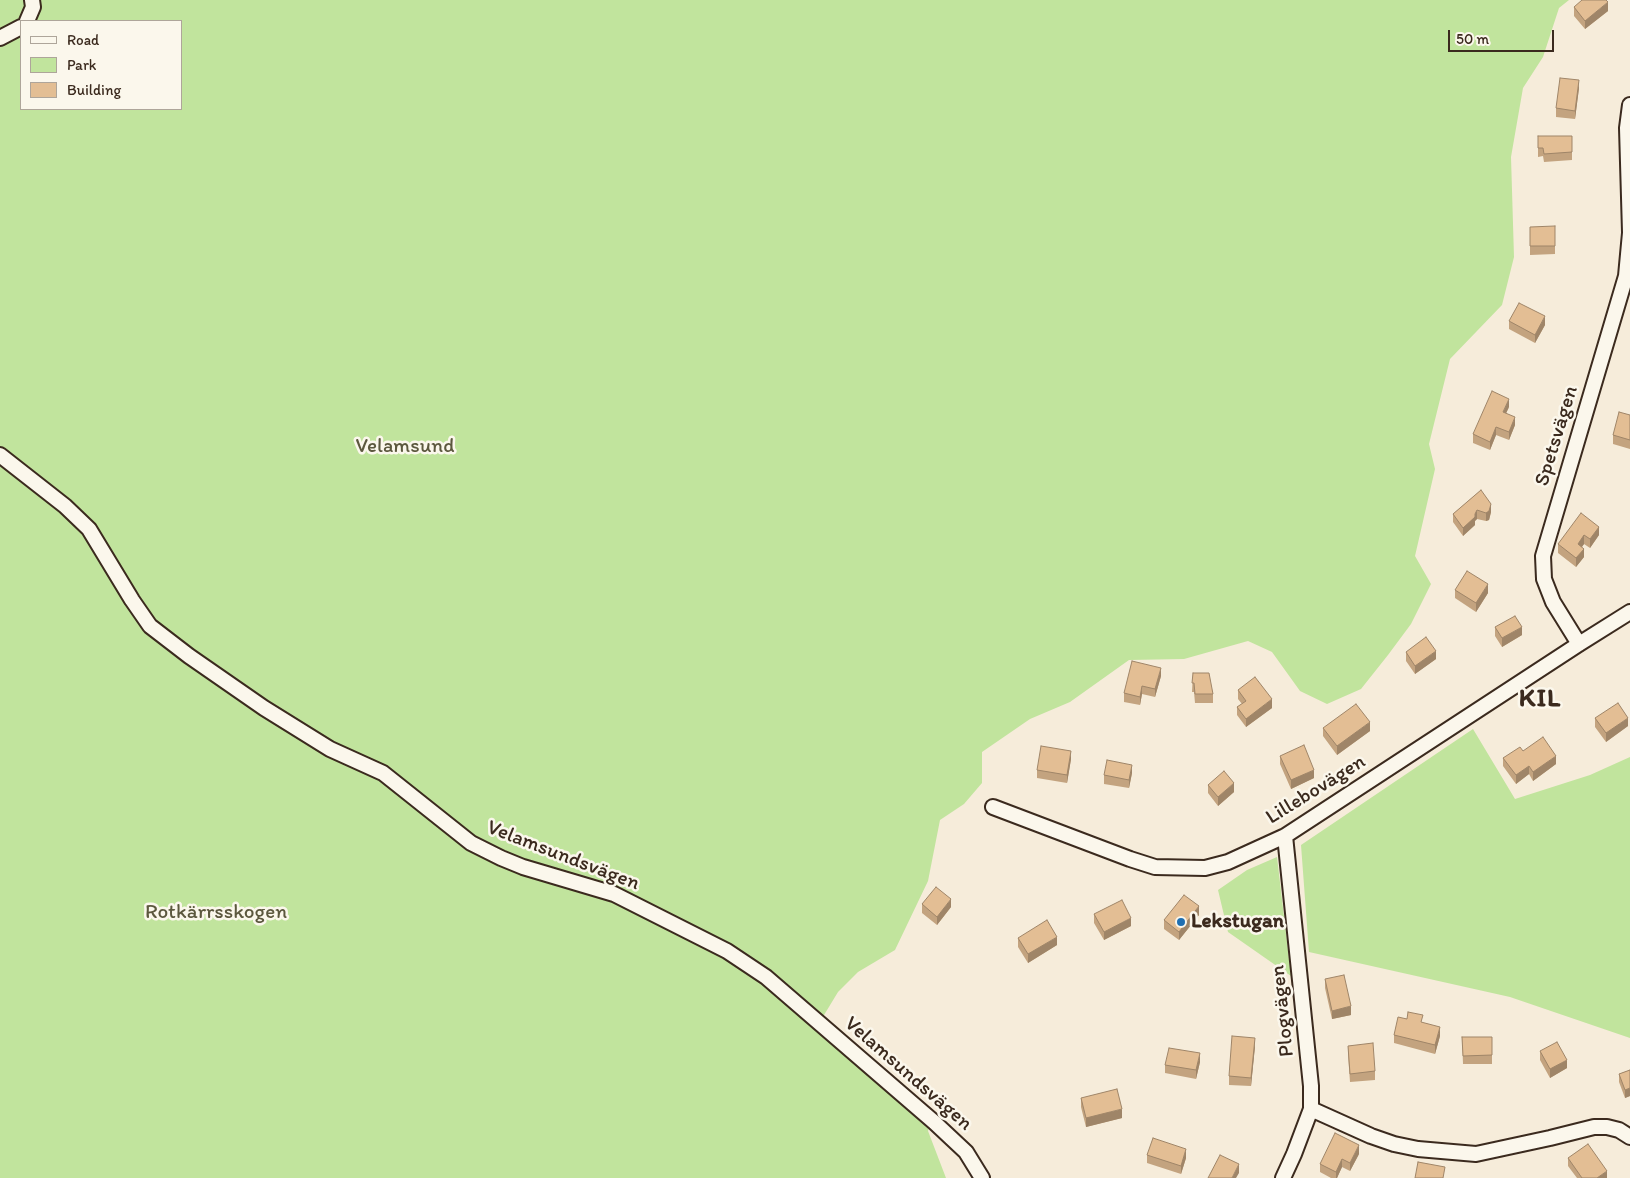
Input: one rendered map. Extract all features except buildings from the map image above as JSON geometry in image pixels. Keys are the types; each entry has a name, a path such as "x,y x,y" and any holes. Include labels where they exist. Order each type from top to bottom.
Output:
{"street":[{"path":"27,20 33,7 32,0"},
{"path":"0,38 20,28"},
{"name":"Spetsvägen","path":"1579,644 1553,602 1544,579 1543,556 1626,276 1630,233 1627,128 1630,105"},
{"name":"Velamsundsvägen","path":"0,455 65,506 89,529 150,626 189,656 264,708 330,749 383,773 471,842 523,867 614,894 727,951 766,977 934,1122 966,1152 982,1178"},
{"name":"Lillebovägen","path":"993,807 1155,867 1205,868 1246,855 1285,836 1630,612"},
{"name":"Plogvägen","path":"1283,1178 1311,1109 1310,1076 1285,836"},
{"path":"1311,1109 1370,1136 1418,1150 1476,1154 1550,1138 1594,1126 1619,1130 1630,1137"}],"green space":[{"name":"Velamsund","path":"0,0 1569,0 1559,8 1543,57 1523,88 1511,157 1514,257 1502,305 1450,359 1429,444 1435,469 1415,556 1431,584 1411,624 1361,689 1327,704 1300,691 1272,652 1248,641 1184,659 1129,660 1070,702 1030,719 982,752 982,783 964,804 940,820 928,881 895,950 858,972 838,992 821,1020 932,1116 928,1131 946,1178 0,1178"},
{"path":"1473,729 1515,799 1590,775 1630,757 1630,1038 1510,997 1309,952 1301,845"},
{"path":"1277,857 1291,976 1228,932 1218,890 1247,870"}],"place":[{"name":"Lekstugan","path":"1181,922"}],"district":[{"name":"KIL","path":"1540,699"}],"park label":[{"name":"Rotkärrsskogen","path":"216,913"}]}
